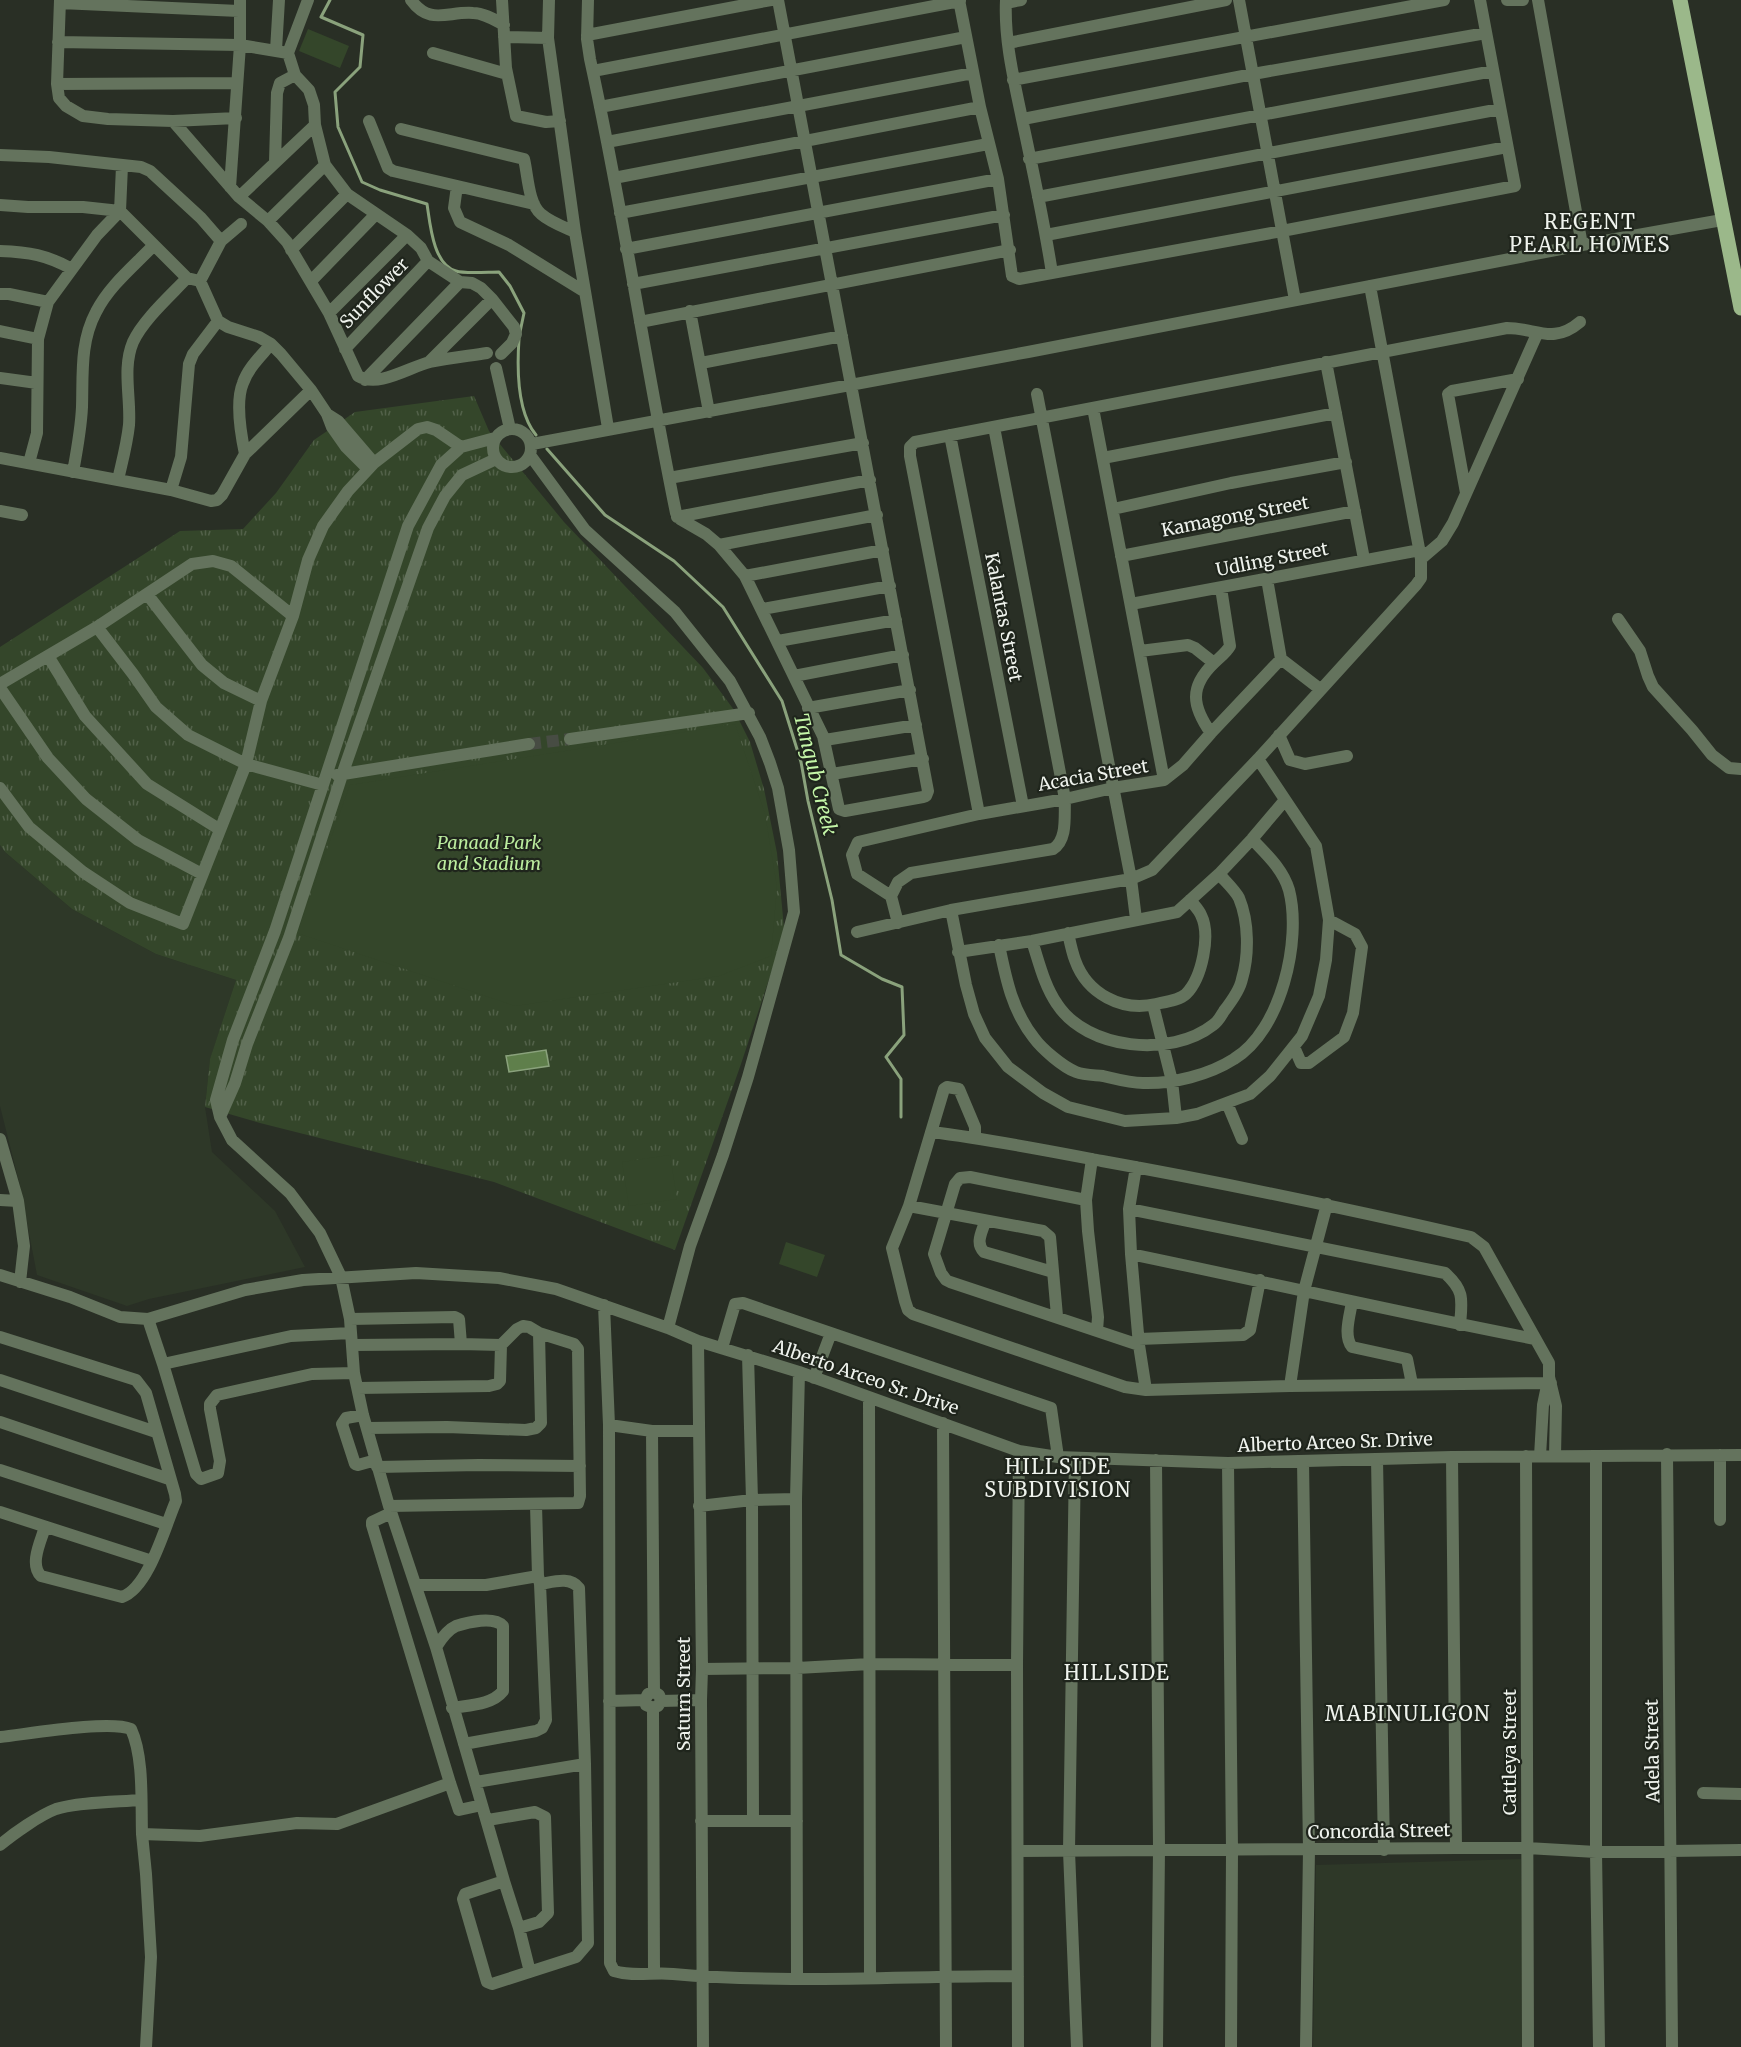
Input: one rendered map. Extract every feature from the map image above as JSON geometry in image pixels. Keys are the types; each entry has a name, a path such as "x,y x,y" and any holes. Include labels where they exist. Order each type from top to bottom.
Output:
{"main road":[{"path":"1680,0 1741,308"}],"street":[{"path":"279,0 282,51 295,75 309,90 325,165 347,194 407,235 421,248 429,261 460,282 472,283 481,288 492,299 514,327 516,334 512,343 501,354"},
{"path":"282,51 308,0"},
{"path":"411,0 418,9 429,15 473,13 487,16 504,31 548,38"},
{"path":"502,0 507,74 516,116 546,122 560,121"},
{"path":"549,0 548,38 575,232 608,429"},
{"path":"588,0 587,34 593,71 657,421 677,517 719,545 745,576 825,740 839,809 845,811 926,796 928,791 778,0"},
{"path":"587,34 771,0"},
{"path":"593,71 962,0 966,37 988,144 998,179 1010,250 1011,271 1015,278 1282,231 1515,186 1480,0"},
{"path":"1021,0 1006,1 1008,43 1013,81 1023,119 1052,273"},
{"path":"1008,43 1226,0"},
{"path":"1239,0 1295,300"},
{"path":"1013,81 1444,0"},
{"path":"1507,0 1523,0"},
{"path":"1538,0 1582,245"},
{"path":"230,187 236,118 240,45 239,6 60,2 57,84 59,98 66,106 82,116 108,119 173,121 236,118"},
{"path":"1023,119 1253,74 1486,33"},
{"path":"600,107 966,37"},
{"path":"58,42 240,45 282,51"},
{"path":"433,53 507,74"},
{"path":"1029,159 1493,71"},
{"path":"607,142 973,73"},
{"path":"275,162 280,83 295,75"},
{"path":"57,84 237,83"},
{"path":"614,178 980,107"},
{"path":"1038,197 1500,109"},
{"path":"173,121 239,197 279,233 311,280 358,376 365,380 390,376 429,362 487,353 492,350 501,354 503,360 500,366 489,367 485,362 487,353"},
{"path":"369,121 388,168 398,173 534,204"},
{"path":"239,197 315,125"},
{"path":"401,129 525,159 534,204 543,216 575,232"},
{"path":"620,213 988,144"},
{"path":"1046,236 1508,147"},
{"path":"0,155 49,157 141,167 150,171 201,218 221,241"},
{"path":"268,221 325,165"},
{"path":"29,463 37,433 38,339 48,302 97,235 120,211 122,166"},
{"path":"626,249 998,179"},
{"path":"457,186 454,208 460,222 509,245 585,292"},
{"path":"291,250 347,194"},
{"path":"0,205 83,207 120,211 193,280 218,321 271,344 311,390 346,447 371,466"},
{"path":"311,280 376,214"},
{"path":"633,284 1004,215"},
{"path":"531,449 608,429 709,412 1722,220"},
{"path":"118,480 129,423 128,365 133,343 140,330 193,280 221,241 241,224"},
{"path":"328,313 407,235"},
{"path":"73,472 80,433 82,358 87,333 95,312 106,295 154,245"},
{"path":"640,322 1010,250"},
{"path":"0,251 33,253 54,258 72,269"},
{"name":"Sunflower","path":"345,349 429,261"},
{"path":"365,380 460,282"},
{"path":"857,932 951,910 1131,879 1152,870 1258,759 1416,585 1421,578 1420,555 1370,286"},
{"path":"0,294 48,302"},
{"path":"429,362 492,299"},
{"path":"690,311 709,412"},
{"path":"171,490 181,457 189,364 193,354 218,321"},
{"path":"979,814 910,456 910,447 915,442 1507,328 1522,328 1537,334 1548,335 1570,331 1580,322"},
{"path":"0,332 38,339"},
{"path":"1420,555 1442,541 1466,494 1537,334"},
{"path":"701,363 842,336"},
{"path":"245,454 240,430 242,383 271,344"},
{"path":"1326,362 1364,559"},
{"path":"496,368 510,429"},
{"path":"0,378 37,383"},
{"path":"1466,494 1448,394 1452,391 1518,379"},
{"path":"0,458 171,490 211,501 217,500 245,454 311,390"},
{"path":"1037,394 1131,879 1136,919"},
{"path":"1093,408 1164,780"},
{"path":"1103,458 1336,413"},
{"path":"898,923 891,896 898,882 911,873 1053,849 1063,839 1065,799 994,427"},
{"path":"0,788 30,826 83,872 130,903 183,924 246,764 261,701 293,616 308,560 323,526 348,491 371,466 418,429 436,430 461,447"},
{"path":"531,449 525,462 515,467 502,464 496,459 493,448 495,438 500,432 510,429 519,430 527,435 531,449 585,530 675,612 730,681 764,746 778,788 790,860 794,912 748,1077 690,1246 668,1328"},
{"name":"Kalantas Street","path":"950,435 1023,806"},
{"path":"495,438 461,447 441,465 408,526 275,931 232,1040 216,1100 220,1117 232,1140 290,1193 320,1233 342,1277 350,1319 354,1373 376,1464 436,1647 452,1708 488,1820 530,1972"},
{"path":"669,478 863,443"},
{"path":"220,1117 231,1094 247,1044 289,938 342,775 428,528 445,496 462,475 496,459"},
{"path":"1113,509 1231,483 1346,462"},
{"path":"677,517 870,480"},
{"path":"0,511 22,515"},
{"name":"Kamagong Street","path":"1121,556 1355,511"},
{"path":"719,545 877,515"},
{"path":"745,576 883,550"},
{"name":"Udling Street","path":"1131,604 1364,559 1420,555"},
{"path":"202,874 138,840 86,799 48,758 0,686 97,627 192,564 213,561 231,566 293,616"},
{"path":"1267,579 1281,658 1320,689"},
{"path":"762,609 890,586"},
{"path":"1211,733 1199,716 1195,699 1197,685 1230,646 1221,588"},
{"path":"147,594 202,665 224,683 261,701"},
{"path":"1618,619 1640,651 1653,687 1680,715 1712,755 1729,768 1741,769"},
{"path":"778,641 896,620"},
{"path":"97,627 156,707 188,735 246,764 324,781 342,775 529,744"},
{"path":"1140,651 1188,645 1214,663"},
{"path":"794,676 903,655"},
{"path":"48,656 85,716 147,784 219,829"},
{"name":"Acacia Street","path":"891,896 857,874 852,855 858,842 979,814 1164,780 1183,765 1281,658"},
{"path":"808,708 910,690"},
{"path":"570,739 748,713"},
{"path":"825,740 916,725"},
{"path":"1279,735 1290,760 1298,764 1347,756"},
{"path":"832,774 923,759"},
{"path":"951,910 958,952 974,1014 985,1038 1008,1067 1043,1093 1068,1107 1125,1121 1176,1118 1197,1114 1250,1094 1270,1076 1302,1036 1319,996 1326,960 1329,920 1316,846 1258,759"},
{"path":"958,952 1032,941 1177,912 1219,874 1285,800"},
{"path":"999,945 1008,991 1034,1038 1052,1056 1076,1072 1124,1082 1144,1083 1172,1081 1207,1072 1236,1058 1260,1036 1286,979 1292,926 1288,889 1276,864 1252,839"},
{"path":"1032,941 1047,985 1057,1005 1072,1022 1108,1040 1131,1045 1163,1044 1194,1037 1215,1024 1242,981 1246,956 1246,928 1238,897 1219,874"},
{"path":"1068,933 1075,962 1087,981 1102,997 1120,1004 1139,1007 1173,1000 1186,994 1197,975 1203,955 1206,933 1201,914 1190,900"},
{"path":"1294,1047 1301,1063 1309,1063 1344,1037 1353,1013 1362,947 1355,934 1329,920"},
{"path":"1153,1005 1172,1081 1176,1118"},
{"path":"975,1137 975,1126 959,1089 947,1087 944,1089 909,1206 892,1248 905,1301 912,1314 1125,1387 1146,1390 1549,1381"},
{"path":"1227,1102 1242,1139"},
{"path":"931,1132 975,1137 1327,1204 1471,1237 1484,1246 1549,1363 1549,1381 1543,1405 1540,1456"},
{"path":"0,1139 18,1201 24,1246 20,1282"},
{"path":"1092,1159 1086,1200 1098,1317 1097,1331"},
{"path":"1136,1167 1129,1209 1131,1254 1146,1390"},
{"path":"1086,1200 970,1177 960,1178 955,1184 934,1254 945,1280 1097,1331 1139,1342 1243,1335 1250,1330 1260,1281"},
{"path":"0,1200 18,1201"},
{"path":"1290,1386 1304,1291 1327,1204"},
{"path":"909,1206 1042,1231 1047,1234 1050,1237 1057,1316"},
{"path":"1129,1209 1445,1273 1455,1282 1462,1294 1460,1324"},
{"path":"985,1222 978,1241 979,1247 984,1252 1053,1272"},
{"path":"1131,1254 1535,1339"},
{"name":"Alberto Arceo Sr. Drive","path":"0,1275 70,1297 120,1317 148,1319 245,1290 303,1280 416,1273 499,1278 556,1288 698,1341 798,1372 1019,1451 1075,1459 1228,1463 1452,1457 1741,1455"},
{"path":"722,1348 737,1302 1051,1408 1058,1457"},
{"path":"1352,1302 1348,1343 1352,1347 1407,1359 1412,1384"},
{"path":"604,1305 609,1425 610,1963 614,1971 626,1974 654,1972 702,1977 797,1979 1018,1976"},
{"path":"350,1319 455,1317 459,1319 461,1325 461,1344"},
{"path":"148,1319 196,1474 201,1479 218,1473 220,1461 210,1409 210,1404 217,1395 312,1374 354,1373"},
{"path":"358,1388 497,1384 501,1381 501,1345 519,1327 529,1327 539,1333 574,1344 579,1349 578,1503 390,1510 372,1522 459,1810 482,1805"},
{"path":"368,1428 447,1427 526,1430 536,1428 541,1423 539,1333"},
{"path":"814,1378 831,1333"},
{"path":"0,1336 136,1380 146,1393 176,1501 152,1561 133,1592 122,1597 41,1575 36,1571 35,1564 45,1527"},
{"path":"163,1364 291,1336 501,1345"},
{"name":"Saturn Street","path":"698,1341 703,2047"},
{"path":"748,1355 752,1500 753,1821"},
{"path":"797,1979 798,1372"},
{"path":"0,1380 156,1432"},
{"path":"1549,1381 1556,1406 1555,1456"},
{"path":"870,1398 870,1978"},
{"path":"363,1415 346,1418 342,1424 355,1464 358,1465 580,1466"},
{"path":"0,1422 169,1479"},
{"path":"943,1423 946,2047"},
{"path":"609,1425 652,1431 699,1431"},
{"path":"652,1431 654,1972"},
{"path":"1018,2047 1019,1451"},
{"name":"Adela Street","path":"1667,1454 1671,2047"},
{"path":"1720,1455 1720,1520"},
{"name":"Cattleya Street","path":"1526,1456 1528,2047"},
{"path":"1596,1456 1596,1852 1599,2047"},
{"path":"1452,1457 1456,1848"},
{"path":"1075,1459 1069,1851 1077,2047"},
{"path":"1377,1459 1384,1850"},
{"path":"1156,1460 1159,1849 1157,2047"},
{"path":"1303,1461 1309,1850 1306,2047"},
{"path":"1228,1463 1232,1850 1231,2047"},
{"path":"0,1470 166,1524"},
{"path":"699,1506 752,1500 796,1499"},
{"path":"464,1744 536,1731 542,1728 546,1720 536,1505"},
{"path":"0,1512 152,1561"},
{"path":"416,1585 486,1584 539,1580 575,1582 579,1588 588,1943 576,1957 496,1983 487,1982 463,1899 465,1894 471,1891 504,1881"},
{"path":"436,1647 442,1636 456,1627 491,1620 498,1621 503,1626 503,1692 491,1701 452,1708"},
{"path":"702,1669 797,1668 870,1664 1017,1665"},
{"path":"609,1701 700,1700"},
{"path":"0,1737 124,1726 131,1729 136,1739 151,1957 146,2047"},
{"path":"476,1782 585,1764"},
{"path":"142,1834 200,1836 297,1823 338,1824 450,1783"},
{"path":"1703,1793 1741,1794"},
{"path":"0,1845 56,1809 141,1800"},
{"path":"488,1820 535,1812 545,1817 548,1913 539,1922 519,1928"},
{"path":"701,1821 797,1821"},
{"name":"Concordia Street","path":"1018,1851 1456,1848 1527,1848 1596,1852 1741,1850"}],"shaded area":[{"path":"0,845 5,852 72,909 156,954 236,980 210,1060 205,1107 212,1152 275,1211 305,1267 149,1299 127,1306 37,1275 20,1186 0,1106"},
{"path":"546,1050 549,1066 509,1072 506,1056"},
{"path":"1521,1859 1523,2047 1313,2047 1316,1865"}],"green space":[{"path":"308,29 349,46 340,68 299,51"},
{"name":"Panaad Park and Stadium","path":"474,396 489,431 564,522 703,668 734,710 750,742 764,789 777,853 784,928 782,940 675,1250 494,1182 205,1107 210,1059 236,980 156,954 72,909 5,852 0,845 0,647 180,531 243,529 276,493 314,440 355,412"},
{"path":"735,724 765,814 777,887 771,956 719,976 515,1006 297,933 350,785"},
{"path":"670,1155 677,1199 629,1206 622,1162"},
{"path":"786,1242 825,1255 817,1277 779,1264"}],"waterway":[{"name":"Tangub Creek","path":"330,0 321,17 363,35 360,67 335,92 338,127 362,182 380,190 427,204 434,242 442,261 448,267 465,272 499,272 510,286 524,313 520,332"},
{"name":"Tangub Creek","path":"519,339 518,376 522,402 525,414 536,435"},
{"name":"Tangub Creek","path":"547,449 605,515 674,561 723,607 782,701 801,762 832,900 841,955 882,979 902,987 904,1035 886,1057 901,1079 901,1117"}],"tunnel":[{"path":"529,744 570,739"}],"district":[{"name":"REGENT PEARL HOMES","path":"1590,232"},
{"name":"HILLSIDE SUBDIVISION","path":"1058,1478"},
{"name":"HILLSIDE","path":"1117,1672"},
{"name":"MABINULIGON","path":"1408,1713"}]}
